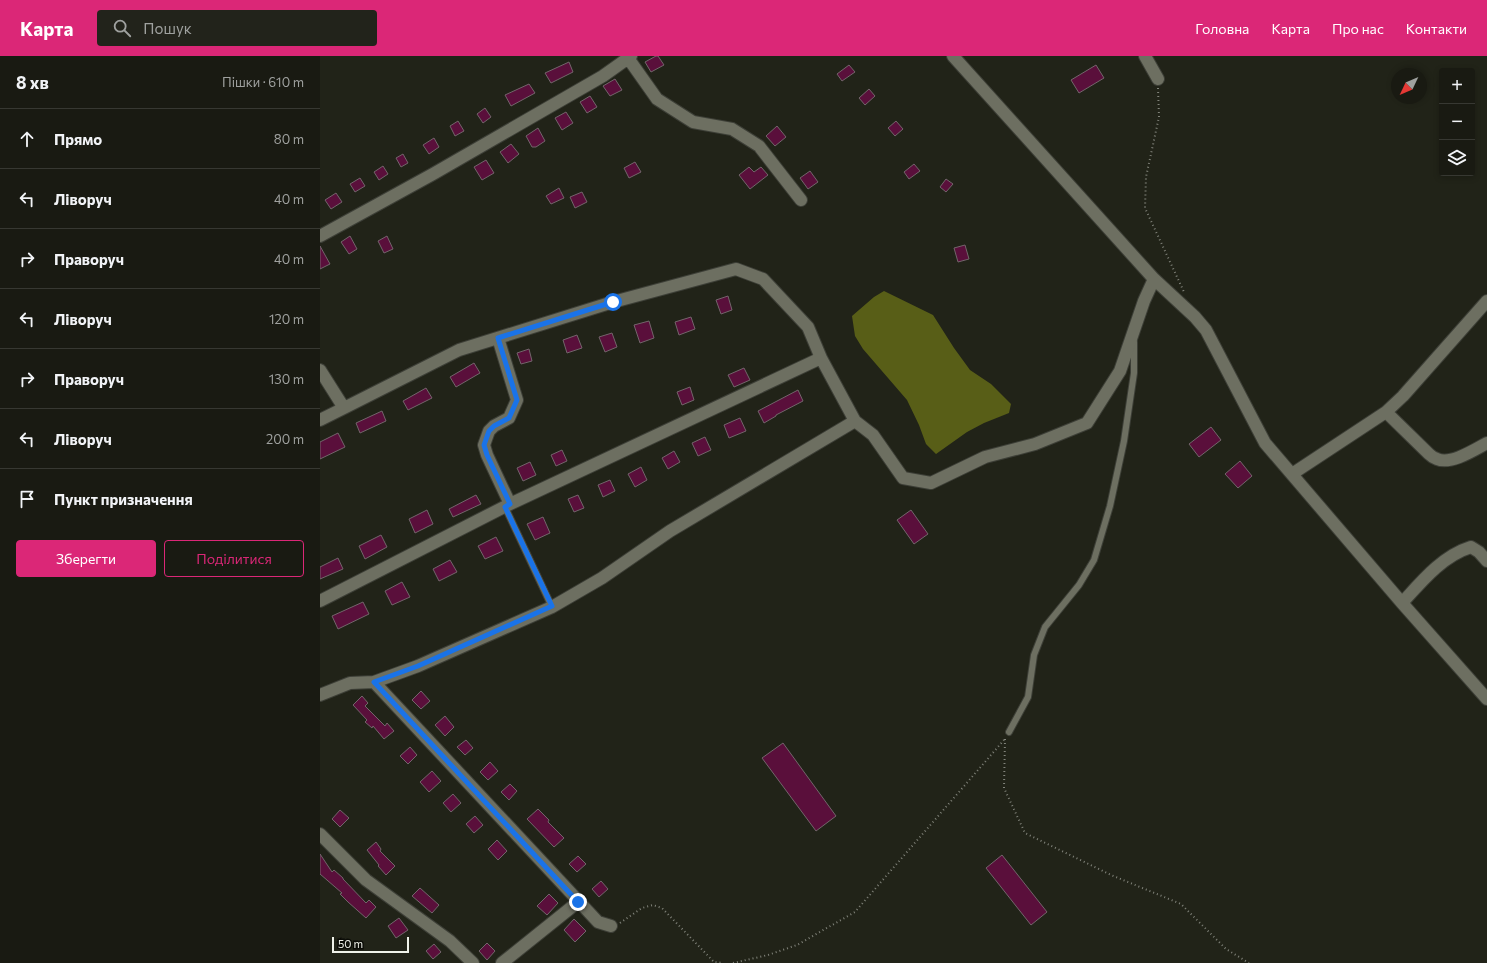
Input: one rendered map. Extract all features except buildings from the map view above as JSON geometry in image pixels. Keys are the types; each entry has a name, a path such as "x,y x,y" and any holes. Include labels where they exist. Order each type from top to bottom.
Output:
{"street":[{"path":"953,56 1154,279 1195,317 1206,330 1265,443 1402,603 1487,699"},
{"path":"1145,56 1158,79"},
{"path":"320,236 603,76 630,57 658,99 693,122 732,129 759,146 800,200"},
{"path":"320,420 459,350 613,302 736,269 763,279 808,327 821,358 856,421 873,436 903,478 930,483 985,457 1035,444 1086,424 1120,371 1144,301 1154,279"},
{"path":"1292,474 1386,412 1403,396 1487,301"},
{"path":"498,338 517,400 509,418 494,426 489,431 484,445 508,506"},
{"path":"320,601 508,506 821,358"},
{"path":"320,370 344,408"},
{"path":"1386,412 1429,454 1437,459 1445,460 1456,458 1487,443"},
{"path":"320,695 350,683 374,682 418,666 552,606 602,578 670,532 856,421"},
{"path":"1402,603 1422,580 1461,550 1471,547 1479,552 1487,561"},
{"path":"374,682 578,902 598,922 611,926"},
{"path":"320,834 366,880 450,942 473,963"},
{"path":"502,963 578,902"}],"lane":[{"path":"1009,732 1028,697 1034,655 1045,627 1079,585 1094,560 1110,506 1124,441 1134,373 1135,327"},
{"path":"508,506 552,606"}],"path":[{"path":"1158,79 1159,117 1146,177 1145,208 1186,295"},
{"path":"733,963 768,955 796,945 854,912 1004,740 1009,732"},
{"path":"1004,740 1004,788 1025,833 1111,875 1181,904 1226,948 1249,963"},
{"path":"611,926 620,923 642,908 653,905 662,908 714,962 723,963"}],"shaded area":[{"path":"884,291 933,315 970,370 991,384 1011,404 1009,413 967,432 936,454 926,444 907,400 863,349 855,336 852,316 874,297"}],"route":[{"path":"578,902 374,682 418,666 552,606 505,507 510,504 487,455 484,445 489,431 494,426 509,418 517,400 498,338 613,302"}]}
